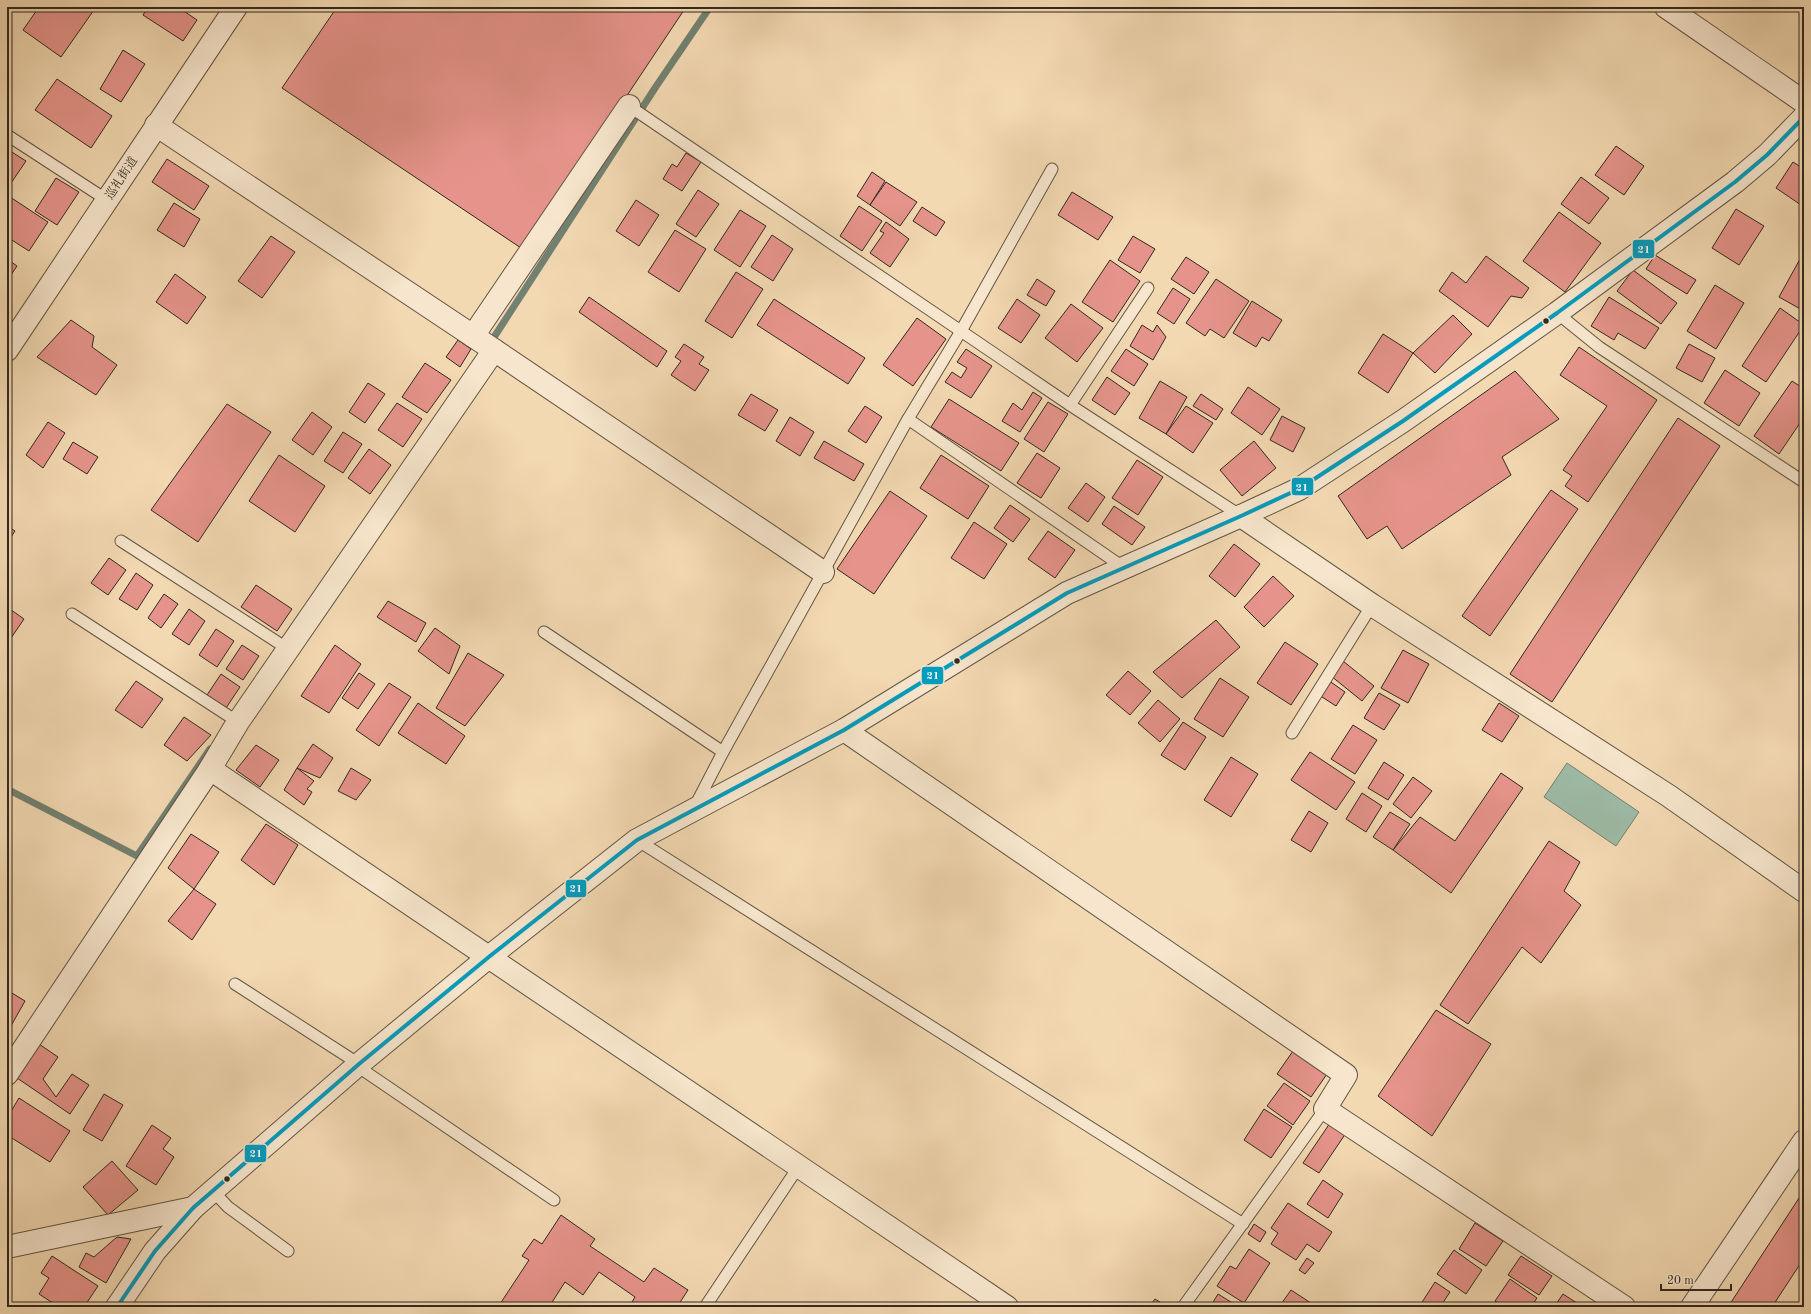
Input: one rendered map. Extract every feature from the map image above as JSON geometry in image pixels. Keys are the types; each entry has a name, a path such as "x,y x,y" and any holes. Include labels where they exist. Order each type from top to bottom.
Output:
{"street":[{"name":"巡礼街道","path":"7,350 236,7"},
{"path":"1666,7 1804,102"},
{"path":"473,336 629,106"},
{"path":"117,1307 155,1250 193,1208 358,1065 490,956 637,840 844,730 1067,593 1299,489 1402,421 1557,313 1735,182 1767,155 1804,117"},
{"path":"156,125 494,350 823,572"},
{"path":"7,1074 210,769 238,722 494,350"},
{"path":"1241,516 1372,605 1669,796 1804,891"},
{"path":"844,730 1346,1075 1325,1109 1624,1307"},
{"path":"210,769 490,956 1007,1307"},
{"path":"1692,1307 1804,1141"},
{"path":"7,1247 193,1208"}],"lane":[{"path":"629,106 1070,405 1241,516"},
{"path":"7,134 107,200"},
{"path":"693,811 723,752 908,419 961,331 1052,170"},
{"path":"1070,405 1148,288"},
{"path":"1557,313 1599,347 1804,482"},
{"path":"908,419 1123,567"},
{"path":"121,541 288,649"},
{"path":"1292,733 1372,605"},
{"path":"72,614 238,722"},
{"path":"544,632 723,752"},
{"path":"637,840 1243,1224"},
{"path":"235,984 358,1065 554,1200"},
{"path":"1183,1307 1325,1109"},
{"path":"705,1307 799,1166"},
{"path":"212,1191 228,1207 288,1251"}],"shaded area":[{"path":"1567,763 1639,812 1616,846 1544,797"}],"building":[{"path":"39,7 96,7 61,57 23,30"},
{"path":"148,7 178,7 197,20 183,41 143,15"},
{"path":"337,7 686,7 524,250 282,88"},
{"path":"123,50 145,64 121,102 100,89"},
{"path":"57,79 112,116 91,148 35,110"},
{"path":"1616,146 1644,166 1624,195 1595,175"},
{"path":"7,149 26,161 7,189"},
{"path":"686,153 701,162 682,191 663,179 672,164 677,167"},
{"path":"167,159 209,186 194,210 152,182"},
{"path":"1793,162 1804,169 1804,207 1776,188"},
{"path":"872,172 885,181 870,205 857,196"},
{"path":"1581,177 1609,198 1589,224 1561,204"},
{"path":"56,178 79,192 57,225 35,211"},
{"path":"886,182 917,202 900,226 870,205"},
{"path":"698,190 719,204 696,237 676,224"},
{"path":"1072,192 1113,217 1098,240 1058,215"},
{"path":"7,195 48,222 29,251 7,237"},
{"path":"636,200 659,215 639,246 616,231"},
{"path":"174,203 200,219 184,247 157,230"},
{"path":"859,206 882,221 862,251 840,236"},
{"path":"922,207 945,222 936,236 913,221"},
{"path":"1736,209 1764,226 1739,265 1712,248"},
{"path":"740,210 766,226 740,267 714,250"},
{"path":"1559,212 1601,243 1565,292 1523,261"},
{"path":"886,222 909,239 890,267 870,253 884,233 880,231"},
{"path":"675,230 706,249 679,292 648,272"},
{"path":"772,235 793,249 773,281 751,267"},
{"path":"271,236 295,252 262,298 238,281"},
{"path":"1133,236 1155,249 1140,273 1118,260"},
{"path":"1655,255 1696,280 1687,294 1646,269"},
{"path":"1486,256 1529,288 1522,298 1511,296 1488,327 1439,291 1452,272 1466,283"},
{"path":"1186,257 1209,272 1194,294 1171,279"},
{"path":"7,259 17,266 7,281"},
{"path":"1800,259 1804,261 1804,311 1779,297"},
{"path":"1110,260 1140,281 1113,322 1082,302"},
{"path":"1633,270 1677,303 1661,324 1617,291"},
{"path":"736,272 763,289 732,338 705,321"},
{"path":"175,274 206,297 187,324 156,302"},
{"path":"1037,279 1055,291 1046,306 1027,295"},
{"path":"1216,279 1249,301 1224,338 1210,329 1205,336 1186,323"},
{"path":"1715,285 1744,303 1716,349 1687,331"},
{"path":"1173,288 1190,299 1174,324 1157,313"},
{"path":"589,297 667,351 657,367 579,312"},
{"path":"1609,297 1659,328 1645,349 1618,333 1614,340 1591,326"},
{"path":"774,299 865,358 848,384 757,325"},
{"path":"1017,299 1040,315 1021,343 998,328"},
{"path":"1252,301 1282,320 1269,341 1262,337 1256,347 1233,333"},
{"path":"1071,304 1103,328 1077,362 1045,338"},
{"path":"1780,308 1804,325 1766,382 1742,366"},
{"path":"1453,315 1472,334 1435,373 1413,353"},
{"path":"917,318 946,339 913,386 883,365"},
{"path":"71,320 94,336 92,347 117,365 96,395 37,357"},
{"path":"1142,325 1153,332 1157,325 1166,337 1153,360 1130,346"},
{"path":"1383,334 1413,353 1388,393 1358,373"},
{"path":"458,340 471,349 460,367 446,357"},
{"path":"684,344 704,357 699,364 709,370 695,391 671,375 681,361 675,357"},
{"path":"1689,344 1715,358 1702,382 1676,368"},
{"path":"1579,347 1657,400 1588,502 1565,486 1572,476 1563,470 1607,406 1560,375"},
{"path":"966,349 992,366 971,398 945,382 952,372 961,378 967,368 957,362"},
{"path":"1126,349 1148,364 1134,386 1111,371"},
{"path":"425,363 451,380 427,413 402,397"},
{"path":"1725,370 1760,393 1739,426 1704,403"},
{"path":"1515,371 1559,419 1502,457 1511,475 1402,549 1387,526 1367,539 1338,496"},
{"path":"1107,377 1130,393 1115,415 1092,400"},
{"path":"1160,381 1187,397 1166,434 1139,418"},
{"path":"1792,381 1804,389 1804,417 1779,454 1754,436"},
{"path":"368,383 385,394 365,423 349,412"},
{"path":"1248,387 1280,409 1262,435 1231,413"},
{"path":"1033,392 1042,398 1020,432 1002,421 1013,403 1022,410"},
{"path":"751,394 778,410 765,431 738,415"},
{"path":"1201,394 1223,409 1216,420 1193,406"},
{"path":"949,399 1019,443 1001,471 931,427"},
{"path":"1048,402 1068,414 1044,452 1024,439"},
{"path":"397,403 422,419 403,447 378,430"},
{"path":"227,404 271,432 198,542 151,510"},
{"path":"865,406 882,417 866,443 848,431"},
{"path":"1186,406 1213,423 1193,453 1166,434"},
{"path":"312,412 332,427 313,455 292,440"},
{"path":"1282,416 1305,428 1293,452 1270,440"},
{"path":"790,417 814,432 800,456 776,441"},
{"path":"1678,418 1720,446 1552,702 1510,674"},
{"path":"48,422 65,433 43,468 26,455"},
{"path":"343,432 362,444 343,473 324,461"},
{"path":"824,441 864,464 854,481 814,458"},
{"path":"1254,441 1276,468 1242,496 1220,470"},
{"path":"73,442 98,457 87,474 63,459"},
{"path":"369,449 391,465 370,494 348,478"},
{"path":"1037,453 1060,468 1041,498 1017,483"},
{"path":"279,455 325,486 295,532 249,501"},
{"path":"941,455 989,486 968,519 920,488"},
{"path":"1137,460 1163,477 1138,515 1112,498"},
{"path":"1086,483 1105,497 1088,522 1068,508"},
{"path":"1551,490 1578,509 1490,636 1462,616"},
{"path":"890,491 927,516 874,594 837,569"},
{"path":"1010,505 1030,519 1013,542 994,528"},
{"path":"1114,506 1145,527 1132,545 1102,524"},
{"path":"974,522 1007,544 984,579 951,558"},
{"path":"7,526 15,531 7,543"},
{"path":"1048,531 1075,550 1055,578 1028,559"},
{"path":"1234,544 1260,564 1235,597 1209,576"},
{"path":"109,558 126,570 108,595 91,583"},
{"path":"136,573 153,585 137,610 119,599"},
{"path":"1273,576 1294,596 1264,627 1244,607"},
{"path":"256,585 292,609 277,631 241,607"},
{"path":"164,594 178,604 161,628 148,618"},
{"path":"388,601 426,623 416,642 377,617"},
{"path":"7,607 24,619 7,644"},
{"path":"189,609 205,621 189,645 172,634"},
{"path":"1216,620 1240,647 1182,698 1153,672"},
{"path":"435,628 460,646 449,674 418,651"},
{"path":"216,629 234,641 217,667 199,655"},
{"path":"1285,642 1318,664 1291,705 1257,683"},
{"path":"242,645 259,656 243,680 226,669"},
{"path":"335,645 361,664 329,713 301,696"},
{"path":"1403,650 1429,664 1408,703 1381,688"},
{"path":"468,653 504,675 465,726 436,708"},
{"path":"1343,661 1374,686 1362,701 1331,676"},
{"path":"1128,671 1151,691 1130,715 1106,695"},
{"path":"359,673 375,684 358,709 342,698"},
{"path":"221,674 240,687 226,708 207,695"},
{"path":"1220,678 1249,697 1223,737 1194,719"},
{"path":"1328,680 1345,692 1336,706 1319,695"},
{"path":"136,681 163,699 142,728 115,710"},
{"path":"389,683 411,697 379,746 356,730"},
{"path":"1379,693 1400,705 1384,730 1364,718"},
{"path":"1158,700 1180,719 1160,742 1138,723"},
{"path":"418,703 465,736 446,764 398,733"},
{"path":"1499,703 1519,716 1502,742 1482,730"},
{"path":"184,717 211,735 187,761 164,745"},
{"path":"1183,722 1206,737 1185,770 1161,755"},
{"path":"1353,725 1377,740 1355,774 1331,759"},
{"path":"313,744 333,758 320,778 297,768"},
{"path":"256,745 279,760 260,787 236,770"},
{"path":"1310,752 1355,782 1336,810 1291,780"},
{"path":"1231,757 1258,774 1231,817 1204,800"},
{"path":"1384,762 1404,775 1388,800 1368,788"},
{"path":"297,768 314,781 307,789 312,792 304,805 284,790"},
{"path":"351,768 371,780 356,800 338,791"},
{"path":"1501,773 1523,788 1451,893 1393,850 1420,817 1455,841"},
{"path":"1413,777 1432,791 1411,818 1393,804"},
{"path":"1362,793 1382,806 1366,832 1346,819"},
{"path":"1309,811 1328,823 1311,852 1291,840"},
{"path":"1390,812 1410,824 1393,850 1373,837"},
{"path":"266,824 298,845 274,885 241,860"},
{"path":"191,834 219,852 194,889 168,868"},
{"path":"1549,841 1580,862 1564,891 1581,905 1541,963 1522,947 1468,1024 1440,1005"},
{"path":"194,889 216,904 192,940 168,921"},
{"path":"7,990 25,1001 7,1033"},
{"path":"1436,1010 1491,1044 1432,1136 1378,1096"},
{"path":"39,1044 58,1057 43,1079 56,1097 72,1074 89,1085 70,1114 17,1078"},
{"path":"1293,1051 1327,1074 1311,1097 1277,1074"},
{"path":"1284,1083 1310,1101 1293,1125 1267,1106"},
{"path":"104,1094 123,1105 102,1141 83,1130"},
{"path":"19,1098 70,1131 50,1162 7,1135 7,1118"},
{"path":"1264,1109 1292,1127 1271,1158 1244,1140"},
{"path":"1330,1123 1346,1133 1319,1173 1303,1163"},
{"path":"152,1125 171,1138 163,1149 174,1157 156,1185 126,1166"},
{"path":"112,1161 138,1190 108,1215 83,1187"},
{"path":"1323,1180 1343,1194 1328,1218 1307,1204"},
{"path":"1801,1195 1804,1197 1804,1258 1772,1307 1728,1307"},
{"path":"1288,1203 1332,1232 1319,1252 1307,1244 1296,1260 1271,1244 1278,1233 1271,1228"},
{"path":"561,1215 595,1239 590,1246 644,1282 654,1268 688,1290 677,1307 629,1307 635,1297 599,1272 583,1295 565,1282 549,1307 498,1307 529,1260 522,1256 534,1239 542,1244"},
{"path":"1475,1223 1503,1241 1486,1266 1459,1249"},
{"path":"1254,1224 1266,1232 1260,1242 1248,1234"},
{"path":"117,1237 131,1239 106,1283 79,1267 86,1253 94,1257"},
{"path":"1249,1249 1270,1263 1244,1303 1217,1286 1230,1266 1236,1269"},
{"path":"1454,1250 1482,1270 1466,1294 1437,1274"},
{"path":"52,1256 98,1286 84,1307 59,1307 39,1294 49,1278 41,1273"},
{"path":"1521,1256 1552,1276 1539,1295 1508,1275"},
{"path":"1307,1258 1314,1263 1305,1274 1299,1270"},
{"path":"1510,1279 1537,1298 1531,1307 1505,1307 1495,1301"},
{"path":"1435,1282 1450,1292 1440,1307 1419,1307"},
{"path":"1291,1290 1317,1307 1279,1307"},
{"path":"1218,1294 1239,1307 1210,1307"},
{"path":"1563,1294 1583,1307 1554,1307"},
{"path":"1155,1299 1168,1307 1149,1307"}],"waterway":[{"path":"489,345 655,88 710,7"},
{"path":"7,789 137,856 210,749"}],"transit line":[{"name":"21","path":"117,1307 155,1251 193,1208 359,1064 490,956 637,840 844,730 1067,593 1299,489 1403,421 1557,313 1735,182 1767,155 1804,117"}]}
